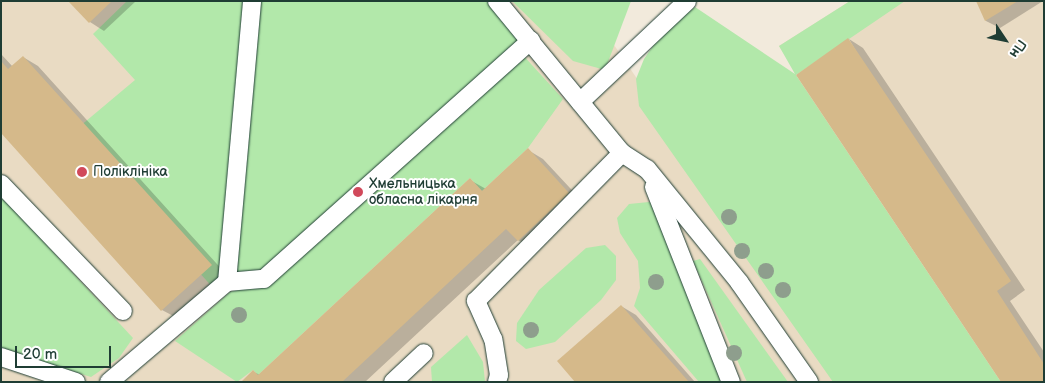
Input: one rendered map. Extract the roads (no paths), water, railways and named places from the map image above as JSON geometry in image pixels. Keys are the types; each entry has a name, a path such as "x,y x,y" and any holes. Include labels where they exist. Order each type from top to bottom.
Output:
{"lane":[{"path":"227,282 252,1"},
{"path":"497,1 622,153 647,169 739,282 809,382"},
{"path":"580,102 687,1"},
{"path":"109,382 227,282 264,279 531,40"},
{"path":"497,382 499,375 493,339 476,302 622,153"},
{"path":"647,169 731,382"},
{"path":"1,184 123,312"},
{"path":"393,382 424,353"},
{"path":"1,357 76,382"}],"place":[{"name":"Поліклініка","path":"82,172"},
{"name":"Хмельницька обласна лікарня","path":"358,192"}]}
